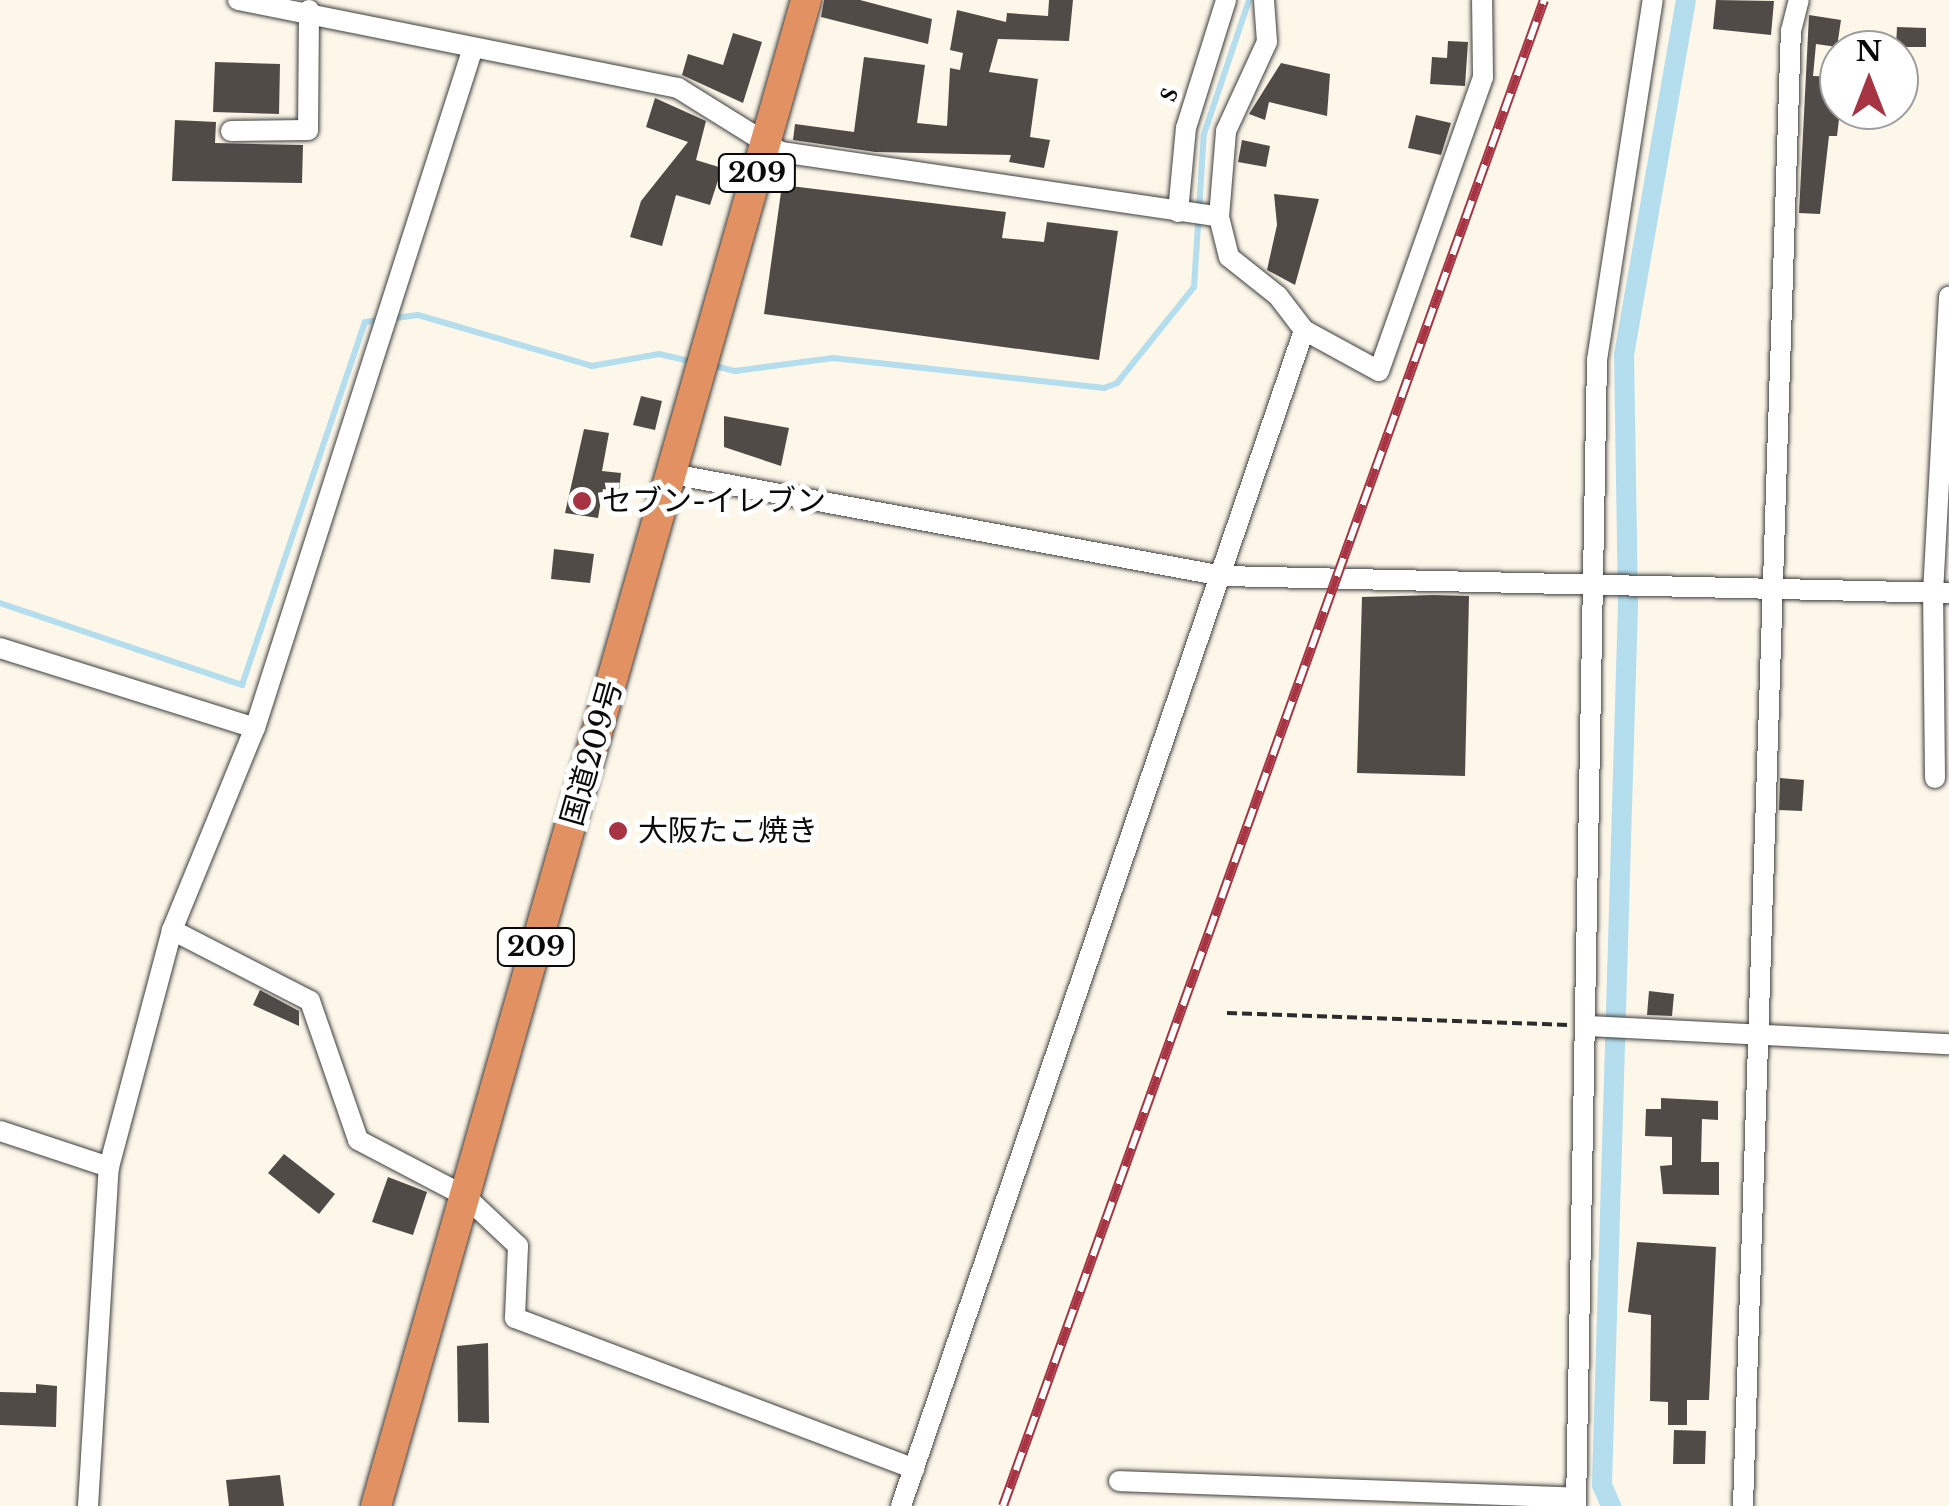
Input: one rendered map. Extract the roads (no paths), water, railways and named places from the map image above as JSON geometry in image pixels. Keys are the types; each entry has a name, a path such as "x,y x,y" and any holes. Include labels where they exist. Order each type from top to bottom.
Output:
{"highway":[{"name":"国道209号","path":"376,1506 806,0"}],"street":[{"path":"238,0 309,10 472,51 678,88 781,152 1199,215 1229,257 1278,296 1304,330 1380,371 1483,77 1482,0"},
{"name":"s","path":"1199,215 1186,128 1226,0"},
{"path":"1199,215 1226,131 1268,42 1264,0"},
{"path":"1119,1481 1576,1502 1598,360 1654,0"},
{"path":"1743,1506 1791,31 1799,0"},
{"path":"231,132 308,130 309,10"},
{"path":"88,1506 109,1167 172,930 255,728 391,317 472,51"},
{"path":"1934,778 1949,296"},
{"path":"901,1506 1223,576 1304,330"},
{"path":"672,474 1223,576 1941,593"},
{"path":"0,648 255,728"},
{"path":"172,930 310,1001 358,1140 465,1196 518,1246 515,1318 914,1469"},
{"path":"1588,1026 1949,1044"},
{"path":"0,1131 109,1167"}],"waterway":[{"path":"711,365 735,371 833,358 1104,388 1117,383 1194,287 1204,134 1249,0"},
{"path":"1611,1506 1602,1485 1628,606 1624,355 1686,0"},
{"path":"0,603 242,685 365,322 418,315 592,366 659,354 694,362"}],"railway":[{"path":"1003,1506 1544,0"}],"place":[{"name":"セブン-イレブン","path":"582,501"},
{"name":"大阪たこ焼き","path":"618,831"}]}
